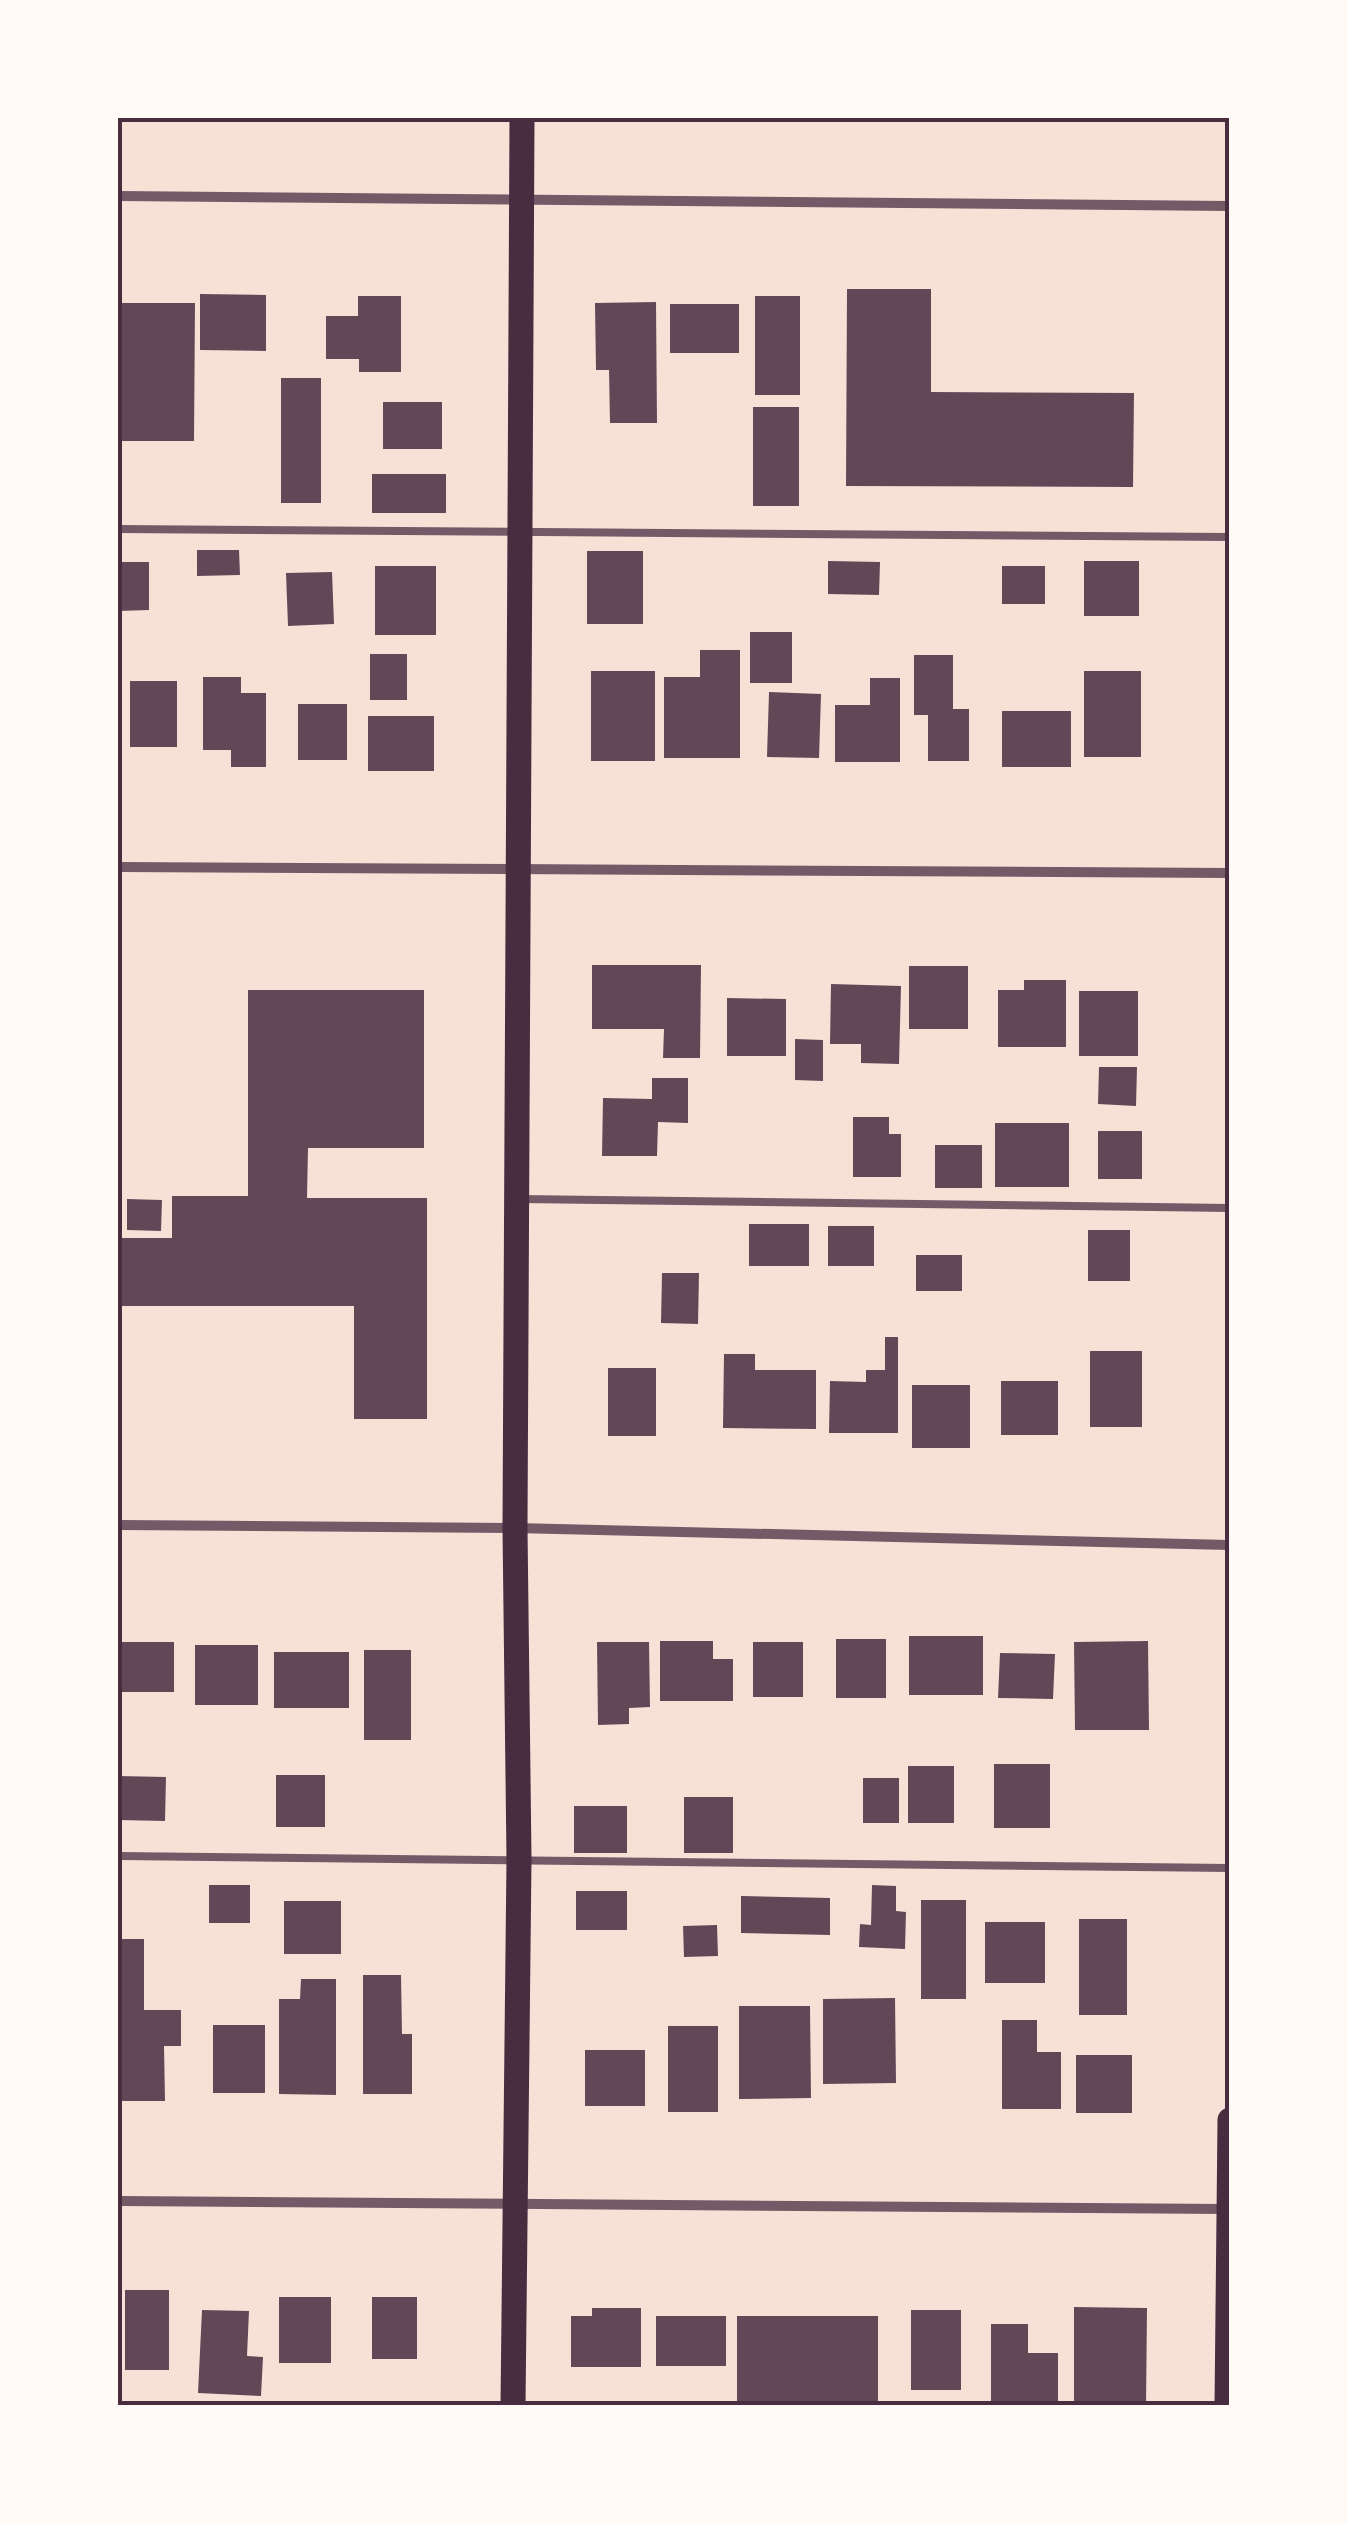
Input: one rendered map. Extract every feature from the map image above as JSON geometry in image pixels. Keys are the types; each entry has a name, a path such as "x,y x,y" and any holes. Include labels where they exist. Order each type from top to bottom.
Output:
{"main road":[{"path":"513,2406 512,2204 519,1859 515,1528 522,118"},
{"path":"1227,2406 1230,2120"}],"street":[{"path":"118,196 1230,206"},
{"path":"118,866 1230,874"},
{"path":"118,1526 515,1528 1230,1545"},
{"path":"118,2200 1228,2209"}],"lane":[{"path":"118,529 1230,538"},
{"path":"517,1199 1230,1208"},
{"path":"118,1856 1230,1868"}],"building":[{"path":"847,289 931,289 931,392 1134,393 1133,487 846,486"},
{"path":"200,294 266,295 266,351 200,350"},
{"path":"358,296 401,296 401,372 359,372 359,359 326,359 326,316 358,316"},
{"path":"755,296 800,296 800,395 755,395"},
{"path":"656,302 657,423 610,423 609,370 596,370 595,303"},
{"path":"118,303 195,303 194,441 118,441"},
{"path":"670,304 739,304 739,353 670,353"},
{"path":"281,378 321,378 321,503 281,503"},
{"path":"383,402 442,402 442,449 383,449"},
{"path":"753,407 799,407 799,506 753,506"},
{"path":"372,474 446,474 446,513 372,513"},
{"path":"197,550 239,550 240,575 197,576"},
{"path":"587,551 643,551 643,624 587,624"},
{"path":"828,561 880,562 879,595 828,594"},
{"path":"1084,561 1139,561 1139,616 1084,616"},
{"path":"118,562 149,562 149,610 118,611"},
{"path":"375,566 436,566 436,635 375,635"},
{"path":"1002,566 1045,566 1045,604 1002,604"},
{"path":"332,572 334,624 288,626 286,573"},
{"path":"750,632 792,632 792,683 750,683"},
{"path":"700,650 740,650 740,758 664,758 664,677 700,677"},
{"path":"370,654 407,654 407,700 370,700"},
{"path":"914,655 953,655 953,709 969,709 969,761 928,761 928,715 914,715"},
{"path":"591,671 655,671 655,761 591,761"},
{"path":"1084,671 1141,671 1141,757 1084,757"},
{"path":"203,677 241,677 241,693 266,693 266,767 231,767 231,750 203,750"},
{"path":"870,678 900,678 900,762 835,762 835,705 870,705"},
{"path":"130,681 177,681 177,747 130,747"},
{"path":"769,692 821,694 819,758 767,757"},
{"path":"298,704 347,704 347,760 298,760"},
{"path":"1002,711 1071,711 1071,767 1002,767"},
{"path":"368,716 434,716 434,771 368,771"},
{"path":"592,965 701,965 700,1058 663,1058 664,1029 592,1029"},
{"path":"909,966 968,966 968,1029 909,1029"},
{"path":"1024,980 1066,980 1066,1047 998,1047 998,990 1024,990"},
{"path":"831,984 901,986 899,1064 861,1063 861,1044 830,1044"},
{"path":"248,990 424,990 424,1148 308,1148 307,1198 427,1198 427,1419 354,1419 354,1306 118,1306 118,1238 172,1238 172,1196 248,1196"},
{"path":"1079,991 1138,991 1138,1056 1079,1056"},
{"path":"727,998 786,999 786,1056 727,1056"},
{"path":"795,1039 823,1040 823,1081 795,1080"},
{"path":"1099,1067 1137,1067 1136,1106 1098,1104"},
{"path":"652,1078 688,1078 688,1123 658,1122 657,1156 602,1156 603,1098 652,1099"},
{"path":"853,1117 889,1117 889,1134 901,1134 901,1177 853,1177"},
{"path":"995,1123 1069,1123 1069,1187 995,1187"},
{"path":"1098,1131 1142,1131 1142,1179 1098,1179"},
{"path":"935,1145 982,1145 982,1188 935,1188"},
{"path":"127,1199 162,1200 161,1231 127,1230"},
{"path":"749,1224 809,1224 809,1266 749,1266"},
{"path":"828,1226 874,1226 874,1266 828,1266"},
{"path":"1088,1230 1130,1230 1130,1281 1088,1281"},
{"path":"916,1255 962,1255 962,1291 916,1291"},
{"path":"662,1273 699,1273 698,1324 661,1323"},
{"path":"885,1337 898,1337 898,1433 829,1433 830,1381 866,1382 866,1370 885,1370"},
{"path":"1090,1351 1142,1351 1142,1427 1090,1427"},
{"path":"724,1354 755,1354 755,1370 816,1370 816,1429 723,1428"},
{"path":"608,1368 656,1368 656,1436 608,1436"},
{"path":"1001,1381 1058,1381 1058,1435 1001,1435"},
{"path":"912,1385 970,1385 970,1448 912,1448"},
{"path":"909,1636 983,1636 983,1695 909,1695"},
{"path":"836,1639 886,1639 886,1698 836,1698"},
{"path":"660,1641 713,1641 713,1659 733,1659 733,1701 660,1701"},
{"path":"1148,1641 1149,1730 1075,1730 1074,1642"},
{"path":"118,1642 174,1642 174,1692 118,1692"},
{"path":"597,1642 649,1642 650,1707 629,1708 629,1724 598,1725"},
{"path":"753,1642 803,1642 803,1697 753,1697"},
{"path":"195,1645 258,1645 258,1705 195,1705"},
{"path":"364,1650 411,1650 411,1740 364,1740"},
{"path":"274,1652 349,1652 349,1708 274,1708"},
{"path":"1000,1653 1055,1654 1053,1699 998,1698"},
{"path":"994,1764 1050,1764 1050,1828 994,1828"},
{"path":"908,1766 954,1766 954,1823 908,1823"},
{"path":"276,1775 325,1775 325,1827 276,1827"},
{"path":"118,1776 166,1777 165,1821 118,1820"},
{"path":"863,1778 899,1778 899,1823 863,1823"},
{"path":"684,1797 733,1797 733,1853 684,1853"},
{"path":"574,1806 627,1806 627,1853 574,1853"},
{"path":"209,1885 250,1885 250,1923 209,1923"},
{"path":"872,1885 896,1886 896,1911 906,1912 905,1949 859,1947 860,1924 871,1925"},
{"path":"576,1891 627,1891 627,1930 576,1930"},
{"path":"741,1896 830,1898 830,1935 741,1933"},
{"path":"921,1900 966,1900 966,1999 921,1999"},
{"path":"284,1901 341,1901 341,1954 284,1954"},
{"path":"1079,1919 1127,1919 1127,2015 1079,2015"},
{"path":"985,1922 1045,1922 1045,1983 985,1983"},
{"path":"717,1925 718,1956 684,1957 683,1926"},
{"path":"118,1939 144,1939 144,2010 181,2010 181,2046 164,2046 165,2101 121,2101"},
{"path":"363,1975 401,1975 402,2034 412,2034 412,2094 363,2094"},
{"path":"301,1979 336,1979 336,2095 279,2094 279,1999 300,1999"},
{"path":"895,1998 896,2083 823,2084 823,1999"},
{"path":"739,2006 810,2006 811,2098 739,2099"},
{"path":"1002,2020 1037,2020 1037,2052 1061,2052 1061,2109 1002,2109"},
{"path":"213,2025 265,2025 265,2093 213,2093"},
{"path":"668,2026 718,2026 718,2112 668,2112"},
{"path":"585,2050 645,2050 645,2106 585,2106"},
{"path":"1076,2055 1132,2055 1132,2113 1076,2113"},
{"path":"125,2290 169,2290 169,2370 125,2370"},
{"path":"279,2297 331,2297 331,2363 279,2363"},
{"path":"372,2297 417,2297 417,2359 372,2359"},
{"path":"1074,2307 1147,2308 1146,2406 1074,2406"},
{"path":"592,2308 641,2308 641,2367 571,2367 571,2316 592,2316"},
{"path":"202,2310 249,2311 247,2356 263,2357 261,2396 198,2393"},
{"path":"911,2310 961,2310 961,2390 911,2390"},
{"path":"656,2316 726,2316 726,2366 656,2366"},
{"path":"737,2316 878,2316 878,2406 737,2406"},
{"path":"991,2324 1028,2324 1028,2353 1058,2353 1058,2402 991,2402"}]}
